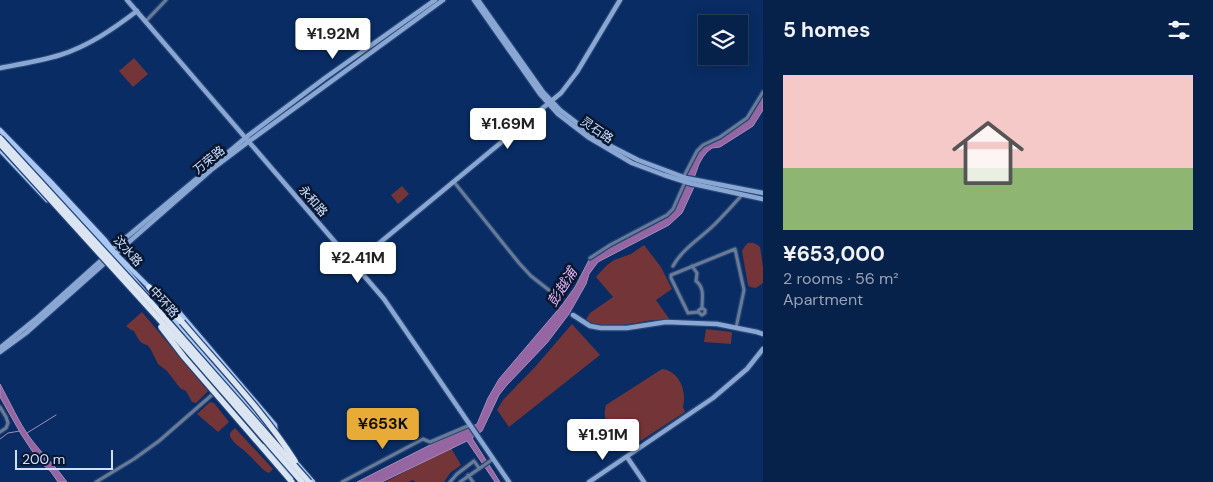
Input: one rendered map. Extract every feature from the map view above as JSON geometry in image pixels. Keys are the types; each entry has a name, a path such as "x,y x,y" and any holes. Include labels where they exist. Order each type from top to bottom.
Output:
{"highway":[{"name":"中环路","path":"0,138 126,275 306,480"},
{"name":"中环路","path":"0,144 306,480"},
{"path":"149,287 182,322 264,417 286,446 306,480"},
{"path":"146,305 184,357 262,444 292,482"}],"main road":[{"name":"汶水路","path":"0,130 51,182 113,252 149,287 277,440 306,480 313,482"},
{"name":"汶水路","path":"1,152 105,260 262,444"},
{"path":"113,252 118,261 306,480"},
{"path":"105,260 134,289 274,448 306,480"},
{"path":"118,261 128,266"},
{"path":"142,281 149,297"},
{"path":"149,287 173,305 275,425 277,440"},
{"path":"134,289 137,298"},
{"path":"194,330 195,344"},
{"path":"212,386 212,394 281,473 292,482"},
{"path":"262,444 274,448"},
{"path":"296,469 306,480"}],"street":[{"name":"永和路","path":"127,0 384,299 480,440 491,460"},
{"path":"146,21 166,0"},
{"name":"万荣路","path":"0,352 26,333 113,252 247,140 325,78 436,0"},
{"name":"万荣路","path":"247,140 443,0"},
{"name":"灵石路","path":"474,0 540,94 550,103"},
{"name":"灵石路","path":"478,0 558,114 588,138 632,163 684,180 763,199"},
{"path":"354,264 550,103 578,72 620,0"},
{"path":"0,68 60,55 101,36 137,11"},
{"path":"590,258 673,209 697,152 703,145 720,137 747,118 763,92"},
{"path":"454,182 519,263 531,276 559,298"},
{"name":"灵石路","path":"697,183 763,193"},
{"path":"673,266 688,247 715,224 742,194"},
{"path":"703,314 698,312 688,313 670,278 671,275 735,249 744,290 740,301 736,328"},
{"path":"720,256 720,261"},
{"name":"万荣路","path":"0,348 105,260"},
{"path":"692,266 697,273 696,281 700,284 703,292 702,308 705,310 703,314 704,323"},
{"path":"698,312 702,308"},
{"path":"573,315 590,326 601,328 627,328 666,322 704,323 763,334"},
{"path":"588,482 724,390 747,369 763,349"},
{"path":"96,482 159,441 212,394"},
{"path":"0,406 8,423 6,428 0,432"},
{"path":"342,482 424,439 430,442 470,425"},
{"path":"627,457 644,482"},
{"path":"460,482 491,460 509,482"},
{"path":"450,482 456,474 474,461 478,468"},
{"path":"468,475 473,482"}],"shaded area":[{"path":"134,58 148,74 133,87 119,71"},
{"path":"763,94 763,110 753,126 720,147 712,148 703,157 694,178 694,187 682,213 669,225 598,262 589,274 586,284 569,314 547,343 499,395 482,431 472,438 500,482 495,482 467,441 382,482 357,482 430,445 477,424 488,398 499,379 562,305 575,287 590,258 667,215 673,209 688,176 688,171 701,148 720,139 744,123"},
{"path":"402,186 409,194 398,204 391,195"},
{"path":"748,243 755,243 760,247 763,283 756,288 748,285 742,251"},
{"path":"644,245 661,267 672,289 656,300 670,320 653,320 617,326 600,326 585,321 590,313 613,297 596,277 614,260 631,254"},
{"path":"142,312 208,391 196,403 192,402 186,391 180,388 167,371 158,364 150,348 141,342 134,331 126,326"},
{"path":"572,324 600,355 509,427 497,410 503,400 535,367"},
{"path":"706,329 732,332 731,344 704,342"},
{"path":"662,369 673,374 681,383 685,412 639,442 636,440 627,443 623,438 610,430 605,418 606,405"},
{"path":"0,384 27,433 67,482 58,482 51,472 38,460 0,397"},
{"path":"210,402 214,403 229,422 218,432 197,414"},
{"path":"235,428 273,469 269,473 230,437 231,431"},
{"path":"451,448 461,465 450,473 444,482 415,482 413,480 408,482 385,482 433,456"}],"waterway":[{"path":"27,433 56,415"},
{"path":"0,439 8,433 20,431"}],"water label":[{"name":"彭越浦","path":"562,287"}]}
